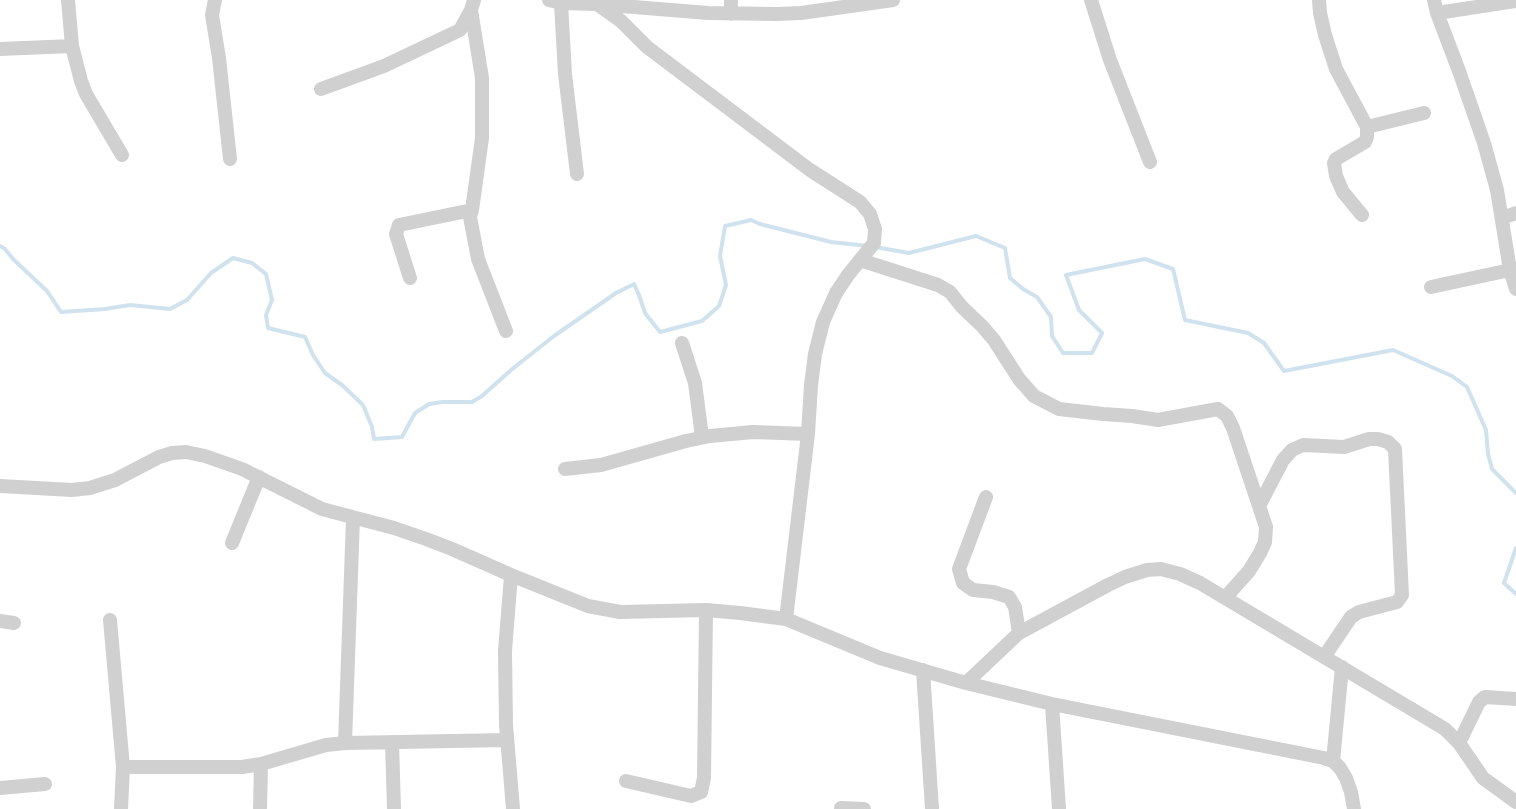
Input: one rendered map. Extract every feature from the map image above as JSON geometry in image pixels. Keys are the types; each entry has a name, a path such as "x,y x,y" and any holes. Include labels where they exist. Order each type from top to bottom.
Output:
{"street":[{"path":"68,0 72,46 79,74 86,94 122,156"},
{"path":"216,0 212,15 219,58 230,159"},
{"path":"577,174 555,2 669,5 708,13 731,7 777,14 889,0"},
{"path":"1091,0 1110,60 1150,162"},
{"path":"1319,0 1325,35 1336,69 1367,127 1365,142 1336,159 1334,163 1336,176 1342,192 1362,215"},
{"path":"1516,1 1435,6 1484,143 1497,190 1516,289"},
{"path":"596,2 621,21 654,53 810,170 860,202 870,214 873,222 875,229 874,243 836,293 823,322 812,384 808,434 786,618"},
{"path":"321,89 384,66 460,30 472,5"},
{"path":"472,5 482,78 482,138 470,217 478,259 506,331"},
{"path":"0,49 72,46"},
{"path":"1367,127 1424,113"},
{"path":"410,278 396,234 399,225 472,210"},
{"path":"1502,218 1516,213"},
{"path":"860,260 938,285 950,292 994,340 1019,379 1034,396 1059,409 1158,420 1218,409 1227,416 1233,428 1266,527 1265,542 1260,553 1249,571 1225,598"},
{"path":"1431,287 1513,270"},
{"path":"682,343 695,383 702,437"},
{"path":"565,469 601,465 702,437 753,432 808,434"},
{"path":"1259,506 1283,460 1292,450 1303,445 1344,446 1369,439 1378,439 1388,442 1395,448 1402,595 1398,602 1359,612 1351,616 1324,657"},
{"path":"0,486 72,490 90,488 114,480 158,457 172,453 186,452 205,456 233,465 314,505 426,539 588,606 603,610 639,612 706,610 740,612 786,618 880,658 966,683 1052,704 1333,761 1346,778 1352,792 1354,809"},
{"path":"232,543 259,477"},
{"path":"986,497 959,569 963,584 973,590 993,592 1009,597 1015,607 1019,633"},
{"path":"344,743 353,518"},
{"path":"966,683 1019,633 1108,585 1134,573 1147,570 1161,570 1180,574 1200,583 1445,729 1459,743 1483,778 1516,802"},
{"path":"511,575 506,651 507,740 513,809"},
{"path":"626,781 691,796 701,792 704,778 706,610"},
{"path":"110,620 122,766 121,809"},
{"path":"1333,761 1342,667"},
{"path":"923,670 932,809"},
{"path":"1459,743 1479,702 1485,697 1516,699"},
{"path":"1052,704 1059,809"},
{"path":"122,766 242,767 261,764 316,748 344,743 507,740"},
{"path":"392,742 394,809"},
{"path":"260,809 261,764"},
{"path":"0,788 45,784"},
{"path":"841,808 864,809"}],"waterway":[{"path":"0,246 47,291 61,312 130,305 170,309 187,300 211,273 233,258 252,263 266,274 272,300 266,315 268,328 305,337 313,355 325,373 342,385 363,405 372,427 374,439 402,437 415,413 429,404 472,402 482,396 554,336 616,293 634,284 645,313 660,332 702,321 719,306 726,285 720,256 725,226 751,220 831,242 868,246"},
{"path":"875,247 909,253 976,236 1005,248 1010,278 1023,289 1037,297 1051,317 1052,336 1063,353 1092,353 1102,333 1079,310 1066,275 1145,259 1173,269 1185,320 1248,333 1264,343 1284,371 1393,350 1452,376 1467,387 1486,430 1488,454 1492,469 1516,493"},
{"path":"1516,548 1504,583 1516,594"}]}
